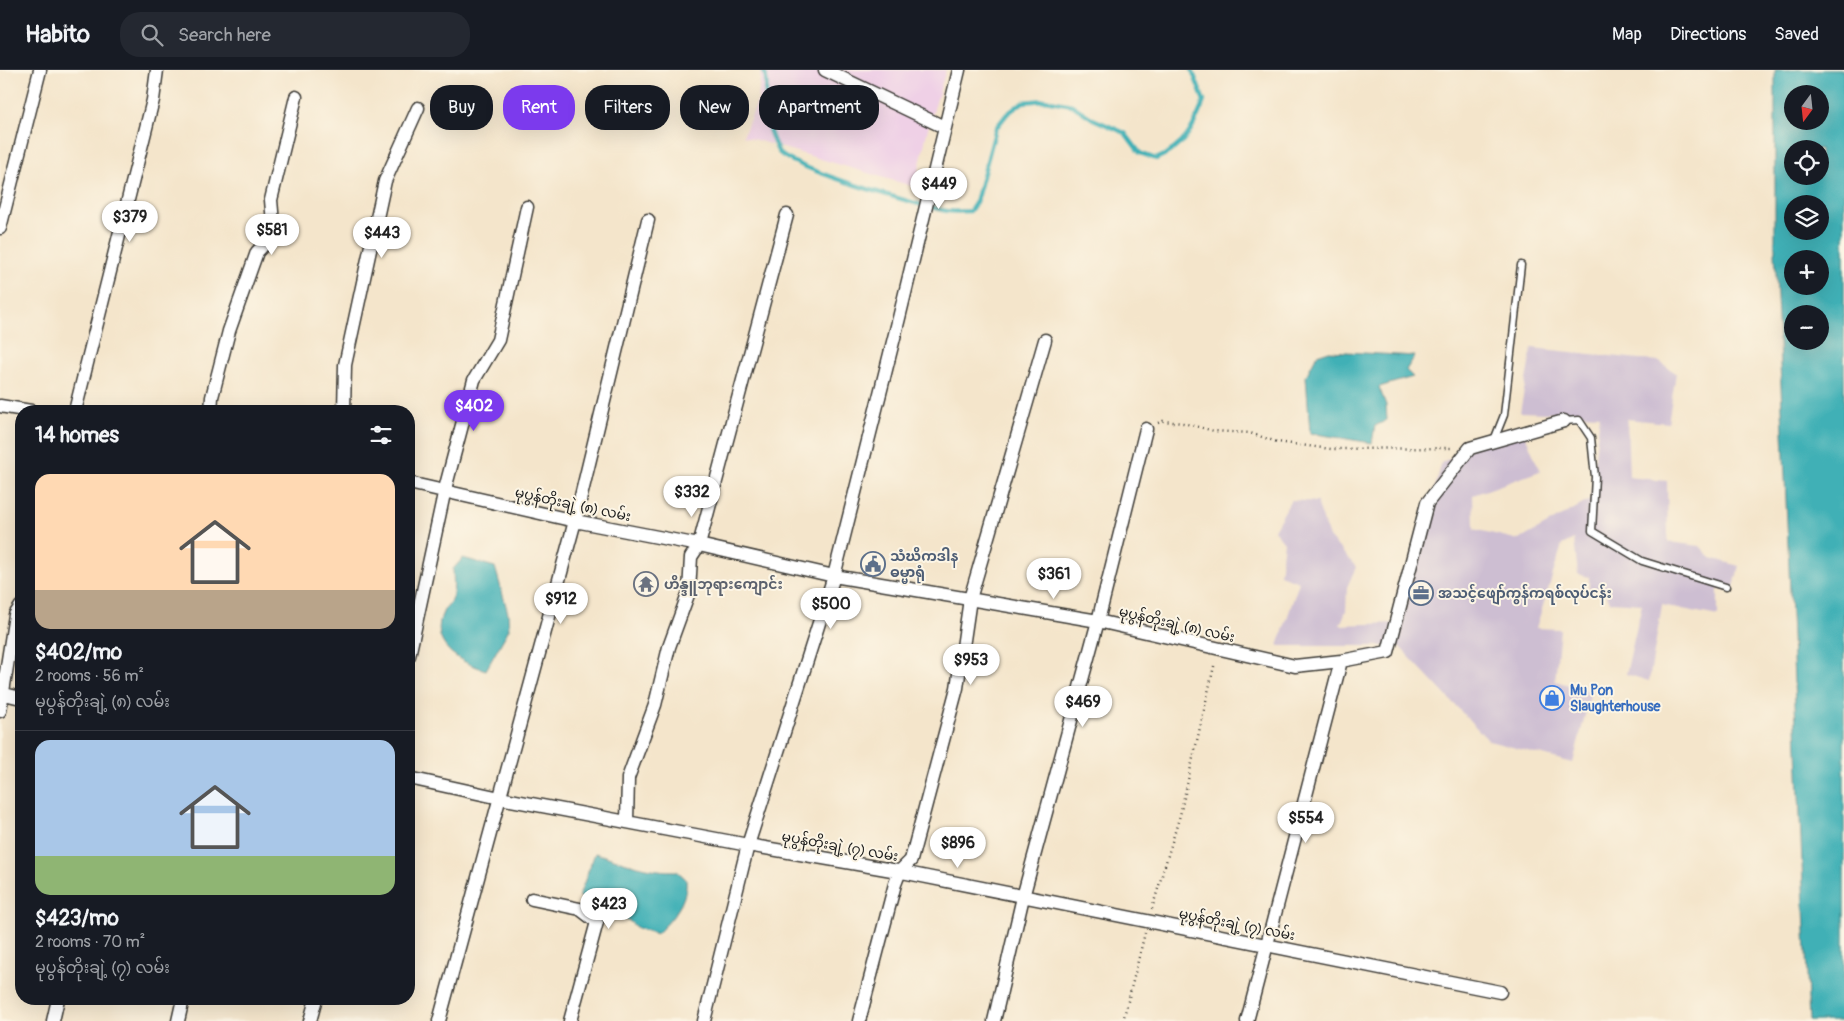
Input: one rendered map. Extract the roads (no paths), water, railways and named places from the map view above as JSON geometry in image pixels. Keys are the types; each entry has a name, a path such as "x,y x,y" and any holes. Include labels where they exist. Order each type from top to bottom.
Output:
{"street":[{"path":"0,228 40,70"},
{"path":"77,405 154,100 157,70"},
{"path":"825,70 944,127"},
{"path":"704,1021 748,845 834,576 959,70"},
{"path":"211,405 229,330 257,252 274,234 271,200 296,97"},
{"path":"344,405 344,365 385,182 418,108"},
{"path":"415,628 445,489 474,380 498,340 527,207"},
{"path":"627,822 628,778 655,705 669,647 689,592 691,557 700,545 788,215"},
{"path":"439,1021 575,521 648,220"},
{"path":"859,1021 900,871 911,860 957,688 970,599 1044,340"},
{"path":"0,406 15,408"},
{"path":"1494,441 1564,420"},
{"path":"994,1021 1023,897 1098,621 1146,429"},
{"name":"မုပွန်တိုးချဲ့ (၈) လမ်း","path":"415,484 445,489 575,521 700,545 834,576 1098,621 1295,666 1341,661 1388,652 1427,504 1470,448 1494,441"},
{"path":"0,711 15,615"},
{"path":"1247,1021 1341,661"},
{"path":"2,694 15,697"},
{"name":"မုပွန်တိုးချဲ့ (၇) လမ်း","path":"415,779 500,798 748,845 900,871 1500,992"},
{"path":"532,899 580,909 596,922 570,1021"},
{"path":"53,1021 57,1005"},
{"path":"178,1021 182,1005"},
{"path":"310,1021 314,1005"}],"lane":[{"path":"1494,441 1504,415 1521,265"},
{"path":"1564,420 1579,420 1591,438 1594,476 1592,531 1642,561 1726,587"}],"water":[{"path":"1775,70 1844,70 1844,1021 1809,1021 1775,251"},
{"path":"1329,351 1415,356 1406,370 1413,377 1379,387 1386,405 1387,420 1375,426 1372,443 1310,433 1306,376 1317,355"},
{"path":"463,558 495,567 508,613 509,629 486,670 465,662 448,650 442,642 439,633 444,610 452,597 453,569"},
{"path":"595,853 646,868 677,871 686,879 682,903 657,934 637,928 628,920 599,911 579,896"}],"waterway":[{"path":"763,70 766,79 765,111 768,126 778,151 787,158 829,176 947,211 970,211 976,202 996,128 1007,114 1023,102 1045,100 1072,105 1093,119 1125,133 1140,153 1156,159 1166,154 1187,136 1204,101 1192,70"}],"place":[{"name":"သံဃိကဒါန ဓမ္မာရုံ","path":"873,564"},
{"name":"ဟိန္ဒူဘုရားကျောင်း","path":"646,584"},
{"name":"အသင့်ဖျော်ကွန်ကရစ်လုပ်ငန်း","path":"1421,593"},
{"name":"Mu Pon Slaughterhouse","path":"1552,698"}]}
